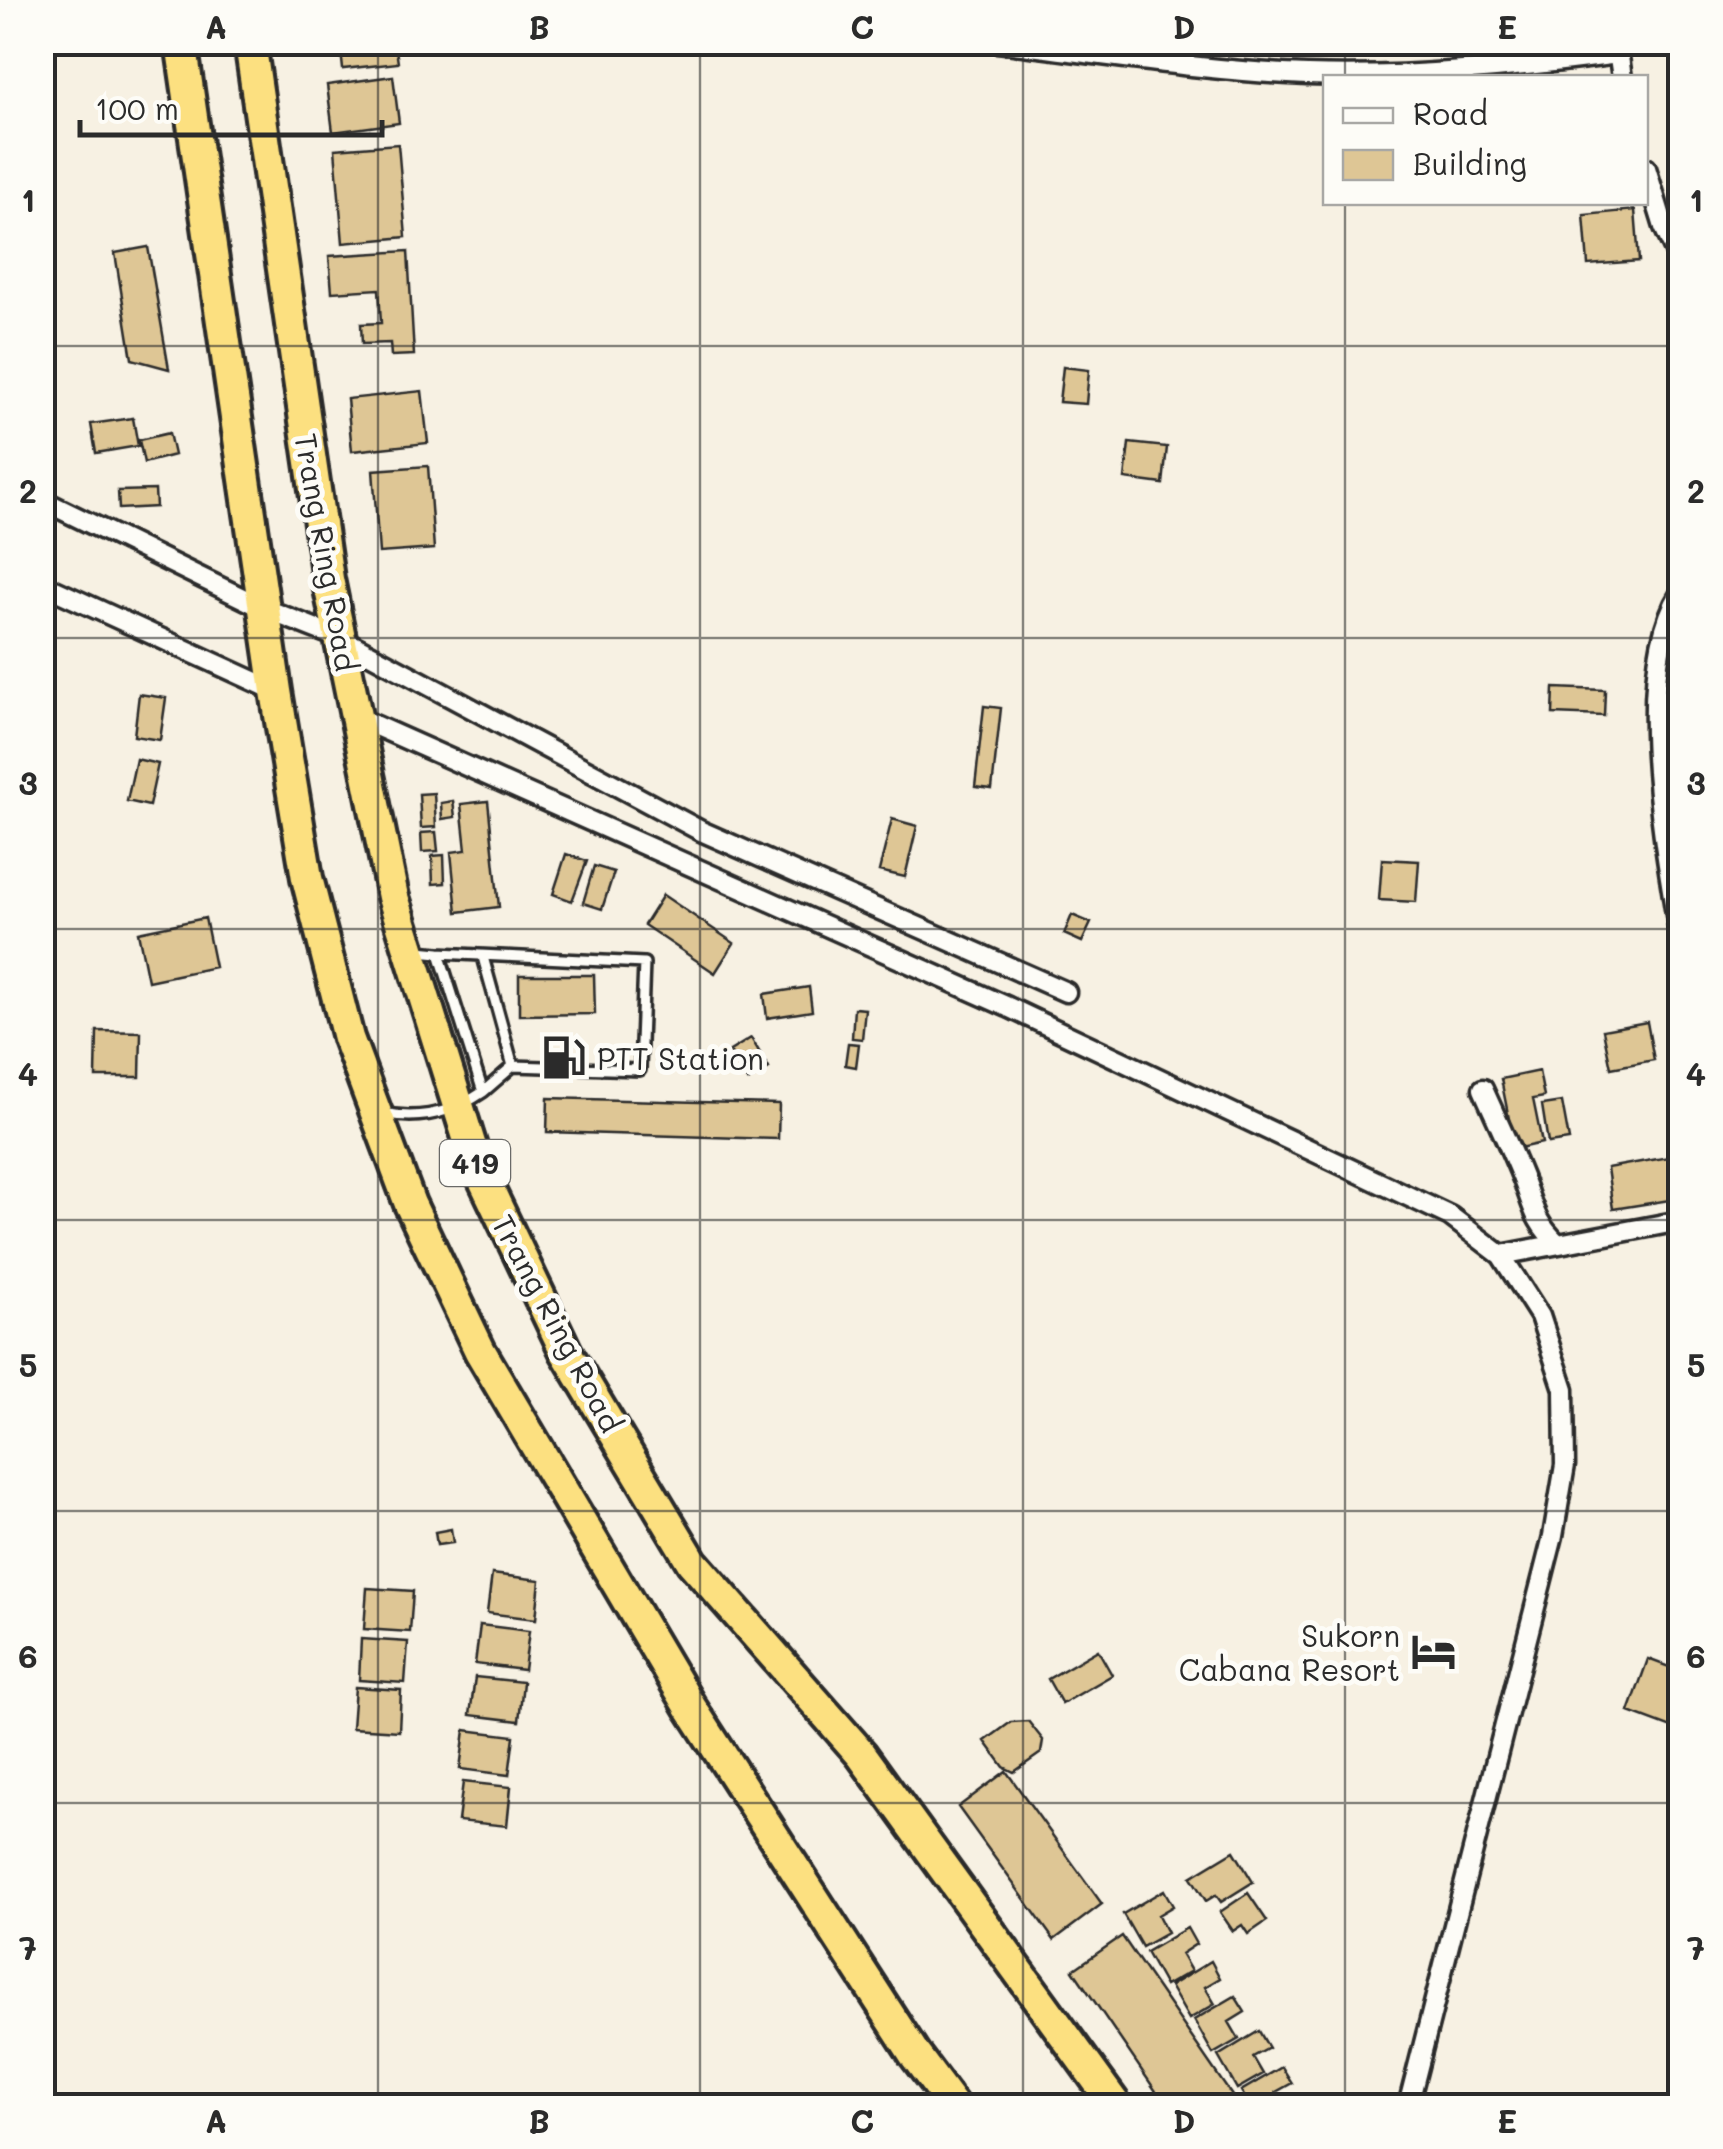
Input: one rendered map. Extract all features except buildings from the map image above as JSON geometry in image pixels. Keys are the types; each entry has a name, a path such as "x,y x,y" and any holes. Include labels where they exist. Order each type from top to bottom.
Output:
{"highway":[{"name":"419","path":"181,42 263,608 307,878 348,1038 375,1112 410,1204 480,1351 692,1708 915,2055 952,2106"},
{"name":"Trang Ring Road","path":"250,42 328,579 394,897 424,951 471,1100 476,1164 566,1352 692,1562 860,1754 1116,2106"}],"street":[{"path":"997,42 1310,75 1491,67 1618,48 1622,75"},
{"path":"1648,175 1680,262"},
{"path":"42,500 263,608 342,639 701,831 1066,992"},
{"path":"42,584 276,691"},
{"path":"1680,594 1658,669 1656,728 1663,827 1680,940"},
{"path":"356,716 1026,1015 1450,1216 1501,1255 1540,1316 1564,1389 1565,1465 1553,1536 1408,2106"},
{"path":"1484,1089 1523,1180 1530,1209 1539,1226 1558,1244"},
{"path":"1501,1255 1680,1222"}],"lane":[{"path":"375,1112 417,1117 471,1100 513,1066 640,1070 644,963 424,951"},
{"path":"482,957 513,1066"}],"place":[{"name":"PTT Station","path":"564,1058"},
{"name":"Sukorn Cabana Resort","path":"1433,1652"}]}
